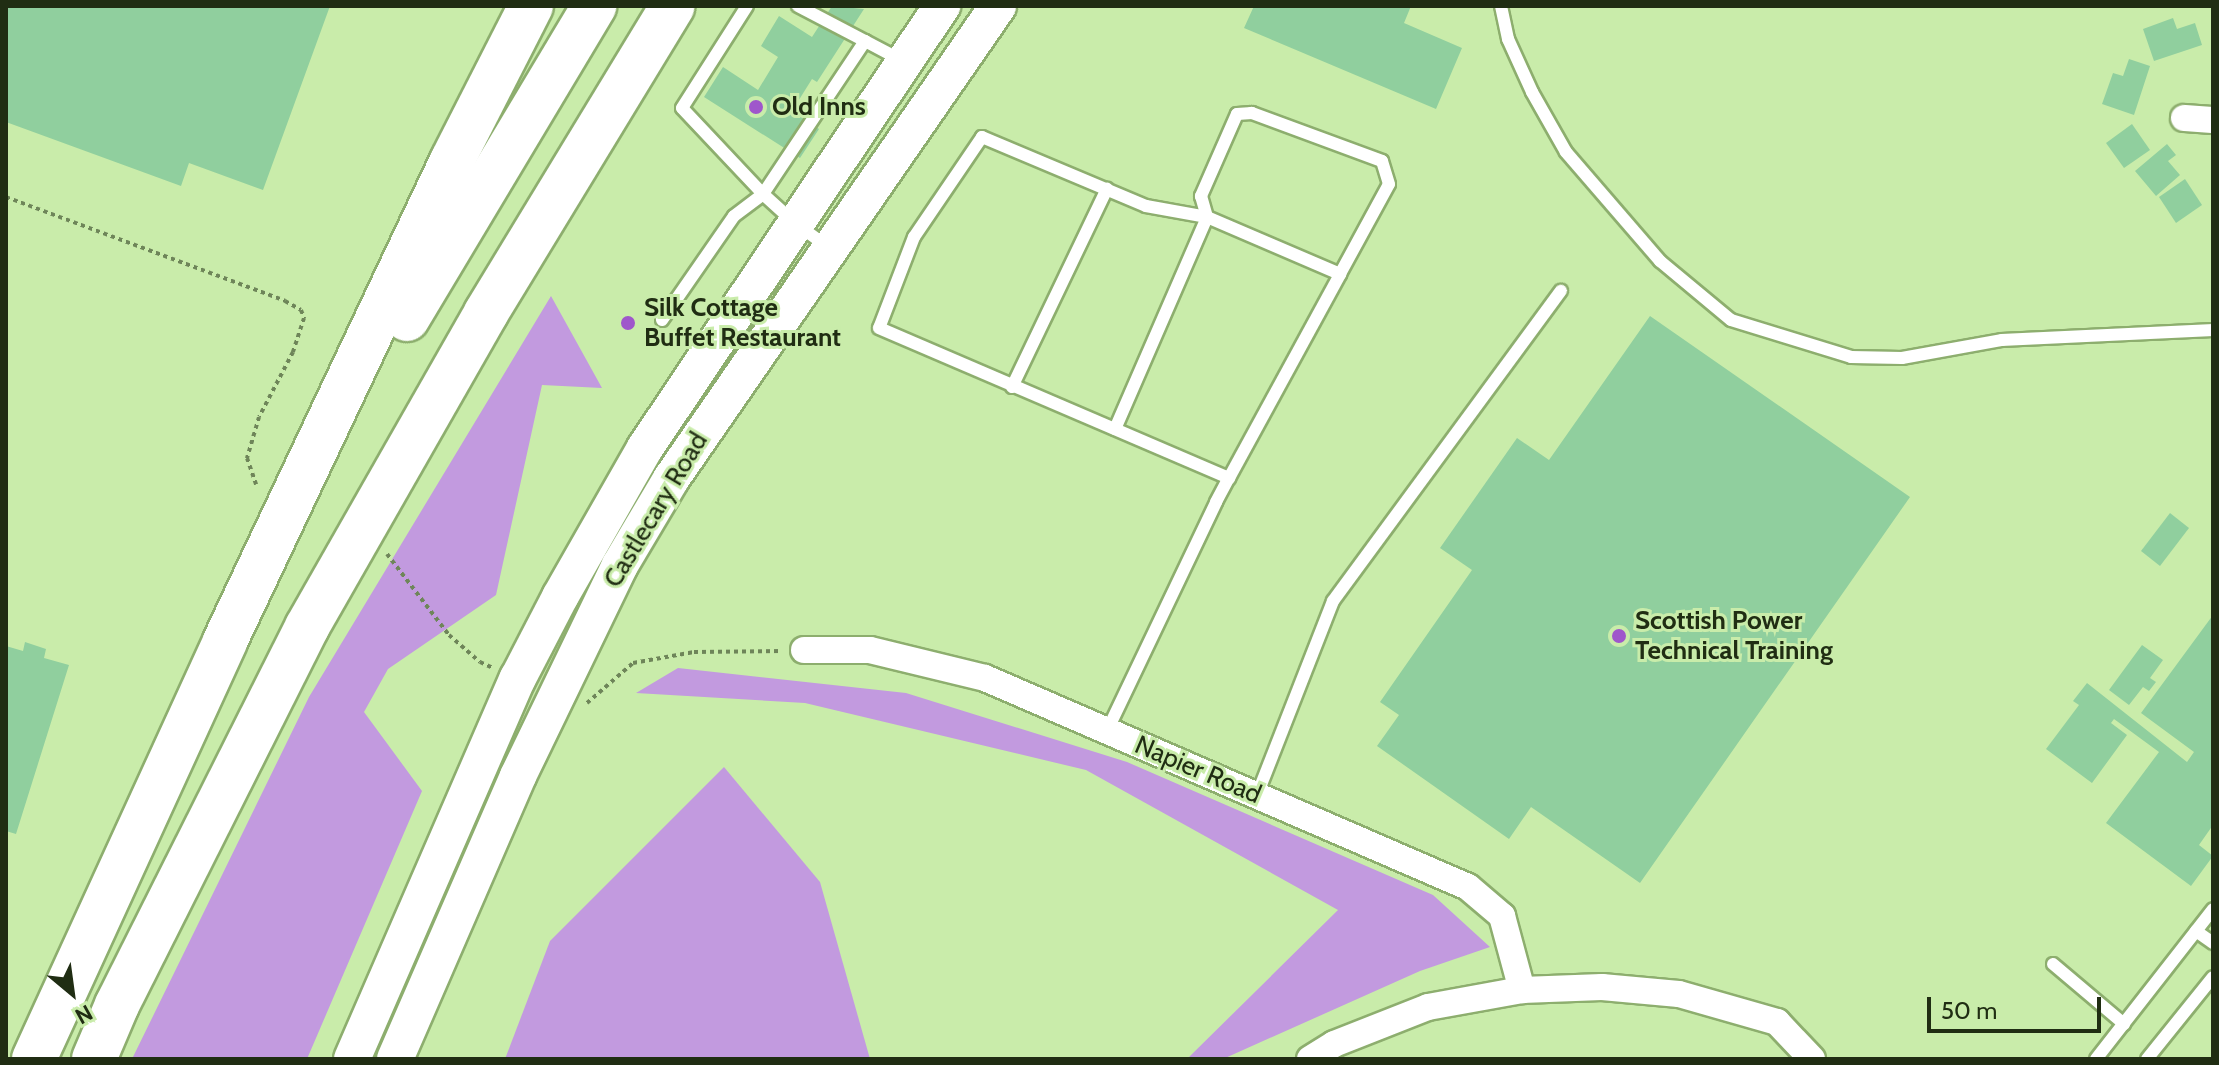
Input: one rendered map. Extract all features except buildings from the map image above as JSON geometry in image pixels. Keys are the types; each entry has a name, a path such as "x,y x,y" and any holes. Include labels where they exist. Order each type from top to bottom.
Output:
{"highway":[{"path":"34,1059 225,641 452,161 531,6"},
{"path":"225,641 438,262 594,6"},
{"path":"94,1059 117,1005 307,627 486,313 673,6"}],"main road":[{"name":"Castlecary Road","path":"352,1059 518,678 645,448 942,6"},
{"name":"Castlecary Road","path":"395,1059 588,625 671,479 828,247 998,6"}],"street":[{"path":"2184,118 2213,120"},
{"name":"Napier Road","path":"804,650 870,650 985,678 1468,887 1502,916 1522,990"},
{"path":"1310,1059 1334,1044 1428,1007 1522,990 1602,987 1679,994 1777,1022 1812,1059"}],"lane":[{"path":"747,6 682,108 763,194 828,247"},
{"path":"798,6 904,62"},
{"path":"1501,6 1508,39 1532,92 1566,152 1660,261 1731,320 1851,357 1902,358 2002,340 2213,330"},
{"path":"662,320 734,216 763,194 865,41"},
{"path":"1107,731 1229,478 1389,184 1382,161 1252,113 1237,114 1201,196 1207,217 1115,429"},
{"path":"1229,478 879,328 914,237 982,137 1146,206 1207,217 1340,274"},
{"path":"1012,387 1107,189"},
{"path":"1257,795 1333,601 1561,291"},
{"path":"2096,1059 2213,909"},
{"path":"2196,931 2213,943"},
{"path":"2053,964 2124,1024"},
{"path":"2147,1059 2213,977"}],"path":[{"path":"6,197 285,301 301,310 304,318 293,352 259,417 247,458 256,484"},
{"path":"387,554 449,635 480,662 518,678"},
{"path":"584,706 633,663 694,652 804,650"}],"shaded area":[{"path":"551,296 602,388 542,385 496,595 388,669 364,712 422,791 307,1059 132,1059 309,697"},
{"path":"678,668 906,693 1127,762 1433,895 1490,947 1420,971 1223,1059 1187,1059 1338,910 1086,770 805,703 636,693"},
{"path":"724,767 820,882 870,1059 505,1059 550,941"}],"place":[{"name":"Old Inns","path":"756,107"},
{"name":"Silk Cottage Buffet Restaurant","path":"628,323"},
{"name":"Scottish Power Technical Training","path":"1619,636"}]}
